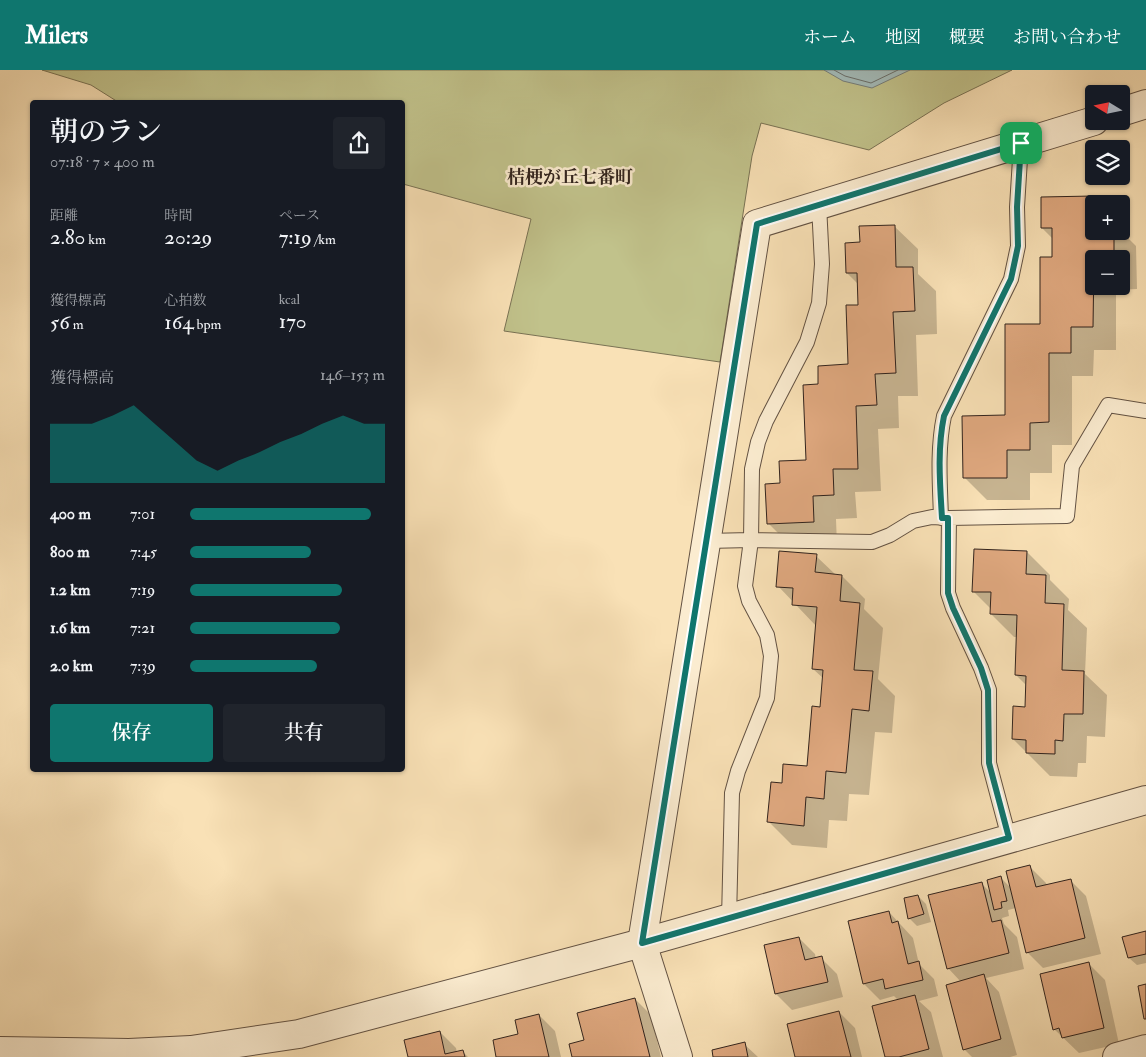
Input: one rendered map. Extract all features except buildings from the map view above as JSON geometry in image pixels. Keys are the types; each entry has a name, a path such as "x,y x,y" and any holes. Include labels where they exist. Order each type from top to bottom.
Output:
{"street":[{"path":"1130,109 1146,104"},
{"path":"678,1057 642,943 757,224 1085,123"},
{"path":"0,1051 129,1053 191,1050 300,1034 729,919 1146,800"},
{"path":"1117,1057 1146,1049"}],"lane":[{"path":"1009,838 989,763 988,690 981,668 948,593 945,518 939,450 944,416 1011,279 1016,259 1021,143"},
{"path":"729,919 732,793 738,771 767,698 771,656 767,635 749,600 745,586 750,540 752,469 758,442 766,421 808,342 819,303 822,264 818,205"},
{"path":"706,541 872,542 890,535 914,521 932,517 1068,516 1072,466 1108,405 1146,410"}],"green space":[{"path":"42,70 1012,70 944,103 869,150 761,123 752,156 720,362 504,331 531,219 405,185 405,100 115,100 91,85"}],"water":[{"path":"824,70 910,70 872,88 843,81"}],"district":[{"name":"桔梗が丘七番町","path":"570,177"}],"route":[{"path":"1021,143 1017,207 1018,246 1011,279 944,416 939,456 942,518 948,518 948,593 981,668 988,690 989,763 1009,838 642,943 757,224 1021,143"}]}
